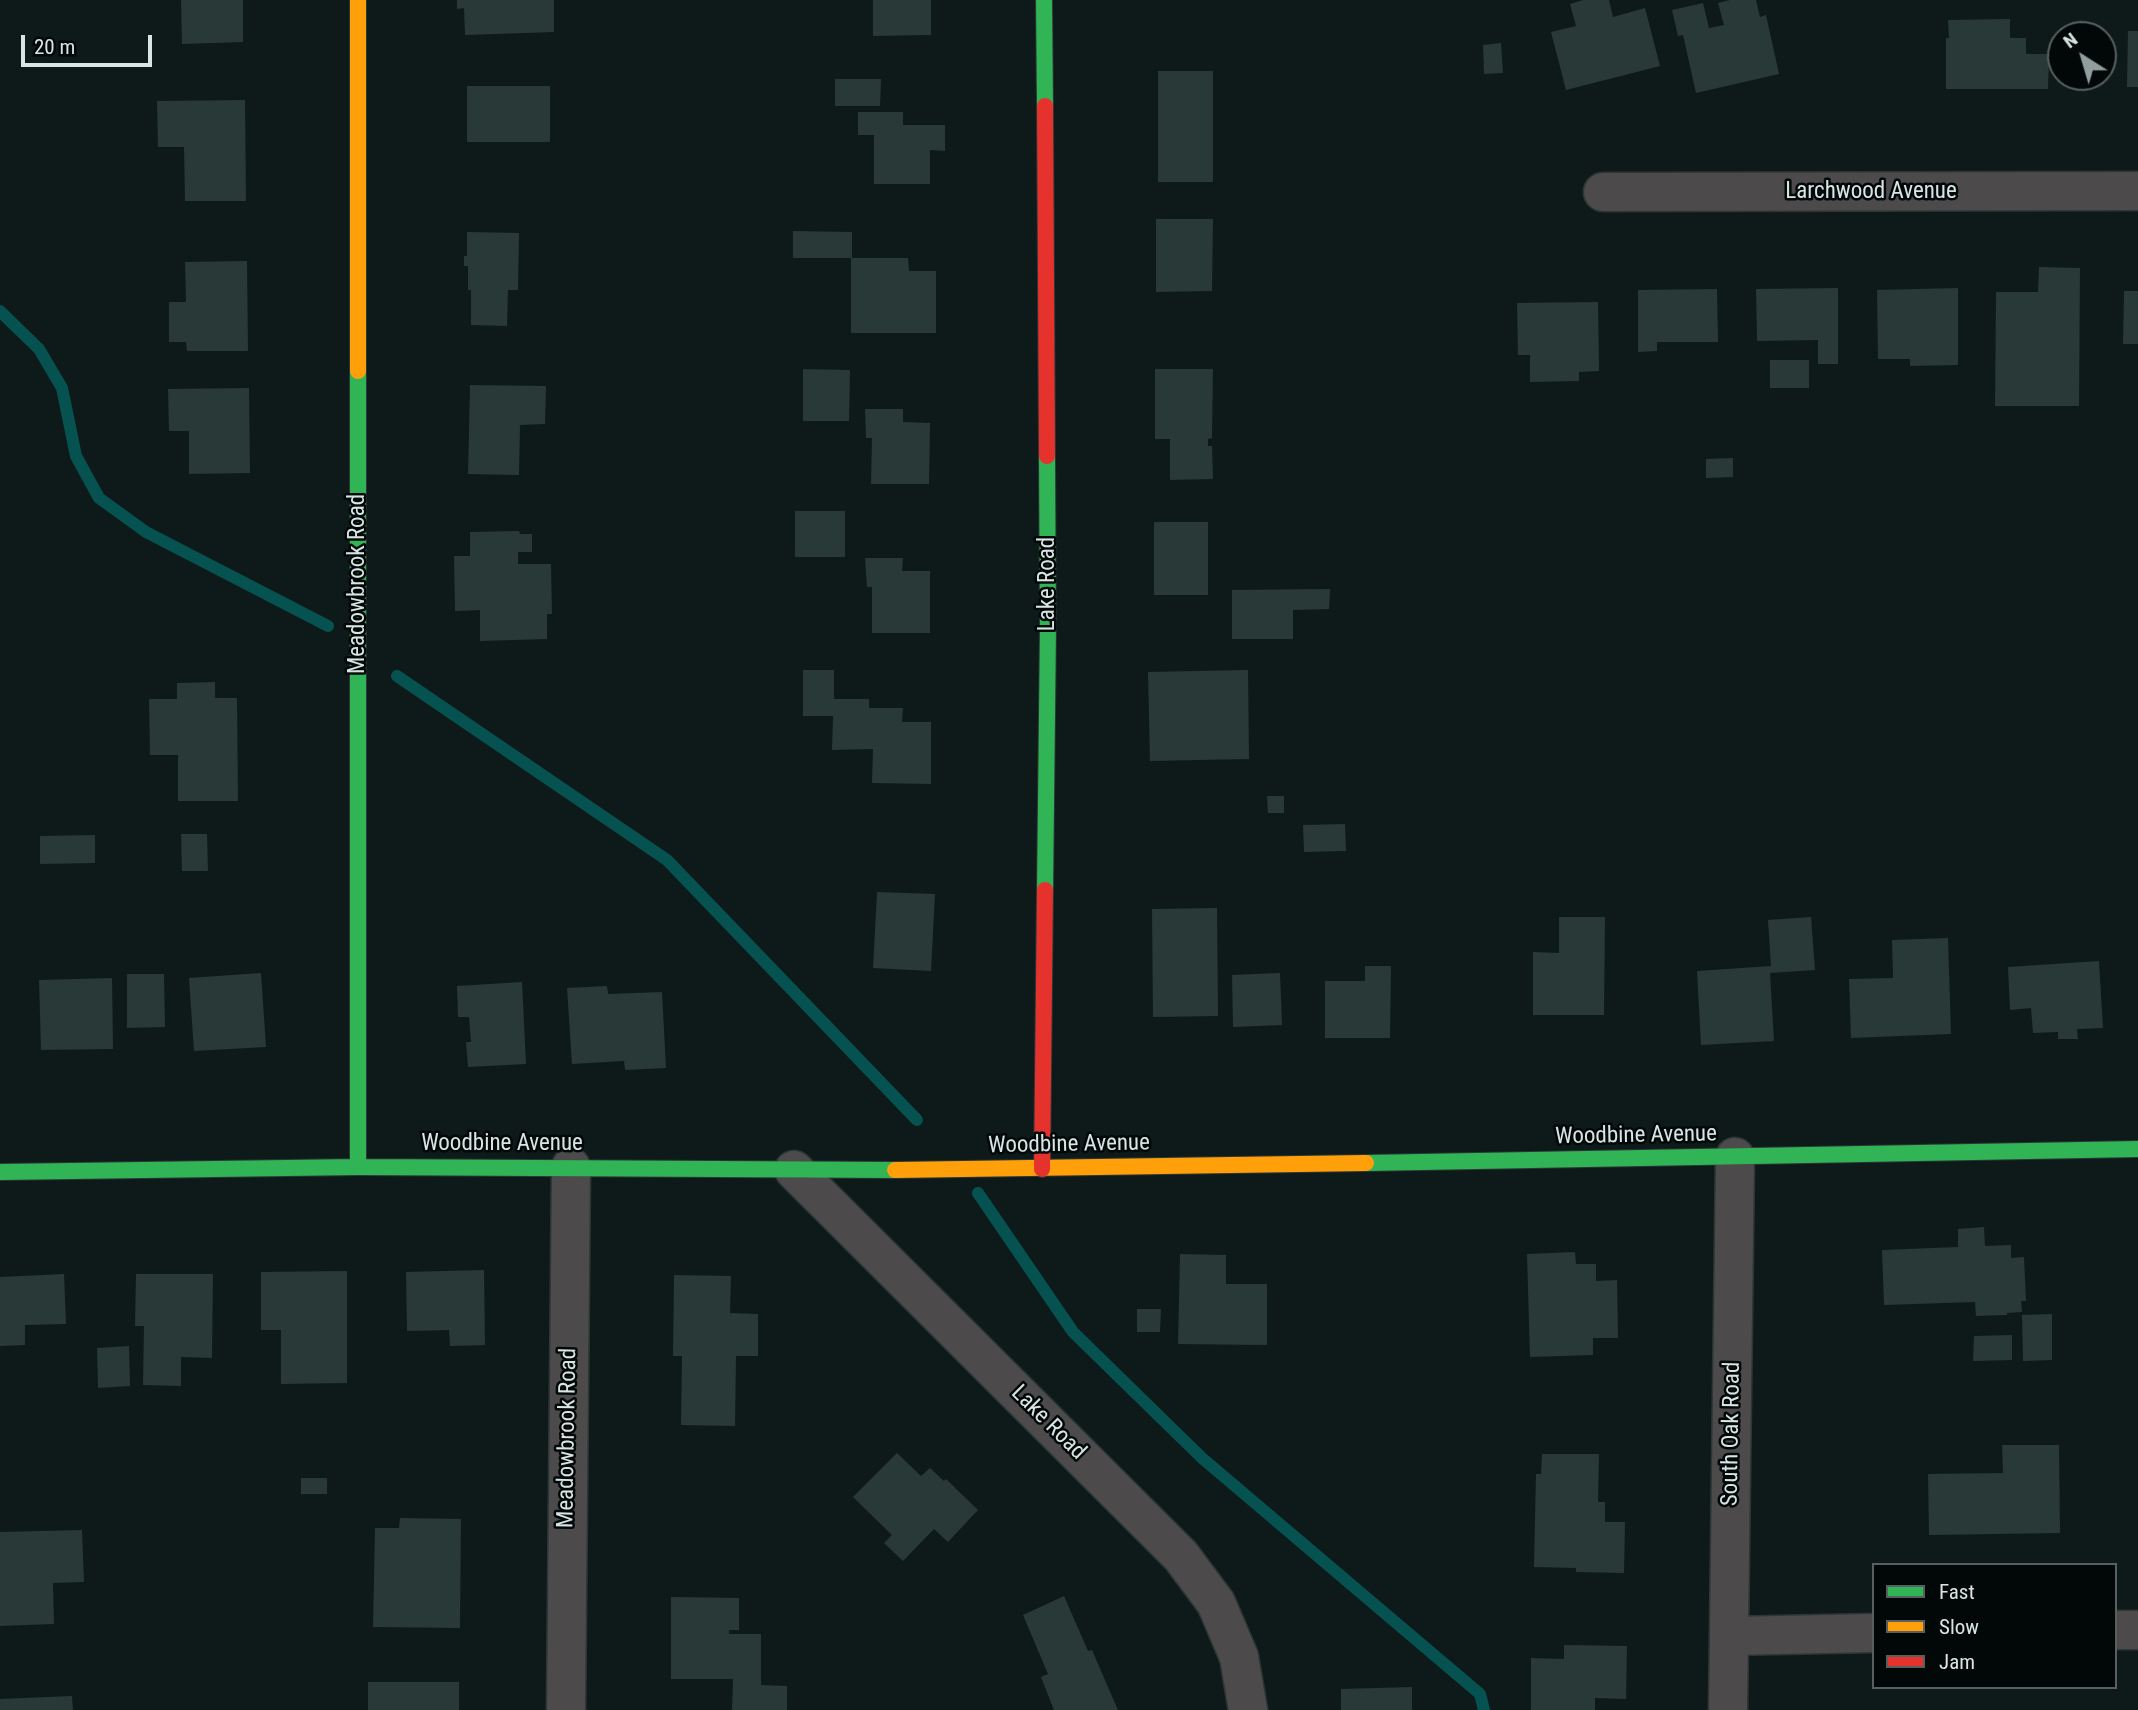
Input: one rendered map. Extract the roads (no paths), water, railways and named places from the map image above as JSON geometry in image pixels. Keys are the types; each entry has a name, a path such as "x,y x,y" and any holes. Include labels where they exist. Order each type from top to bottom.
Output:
{"street":[{"name":"Meadowbrook Road","path":"358,0 358,1167"},
{"name":"Lake Road","path":"1042,1168 1048,641 1044,0"},
{"name":"Larchwood Avenue","path":"1603,192 2138,191"},
{"name":"Woodbine Avenue","path":"0,1172 358,1167 794,1170 1042,1168 2138,1150"},
{"name":"South Oak Road","path":"1728,1710 1735,1157"},
{"name":"Meadowbrook Road","path":"566,1710 571,1167"},
{"name":"Lake Road","path":"794,1170 1181,1556 1216,1603 1238,1657 1248,1710"},
{"path":"2117,1630 2138,1630"},
{"path":"1729,1636 1872,1633"}],"waterway":[{"path":"0,311 39,349 62,388 76,456 99,498 146,532 328,626"},
{"path":"397,676 667,860 917,1120"},
{"path":"978,1193 1073,1332 1202,1458 1480,1694 1484,1710"}]}
